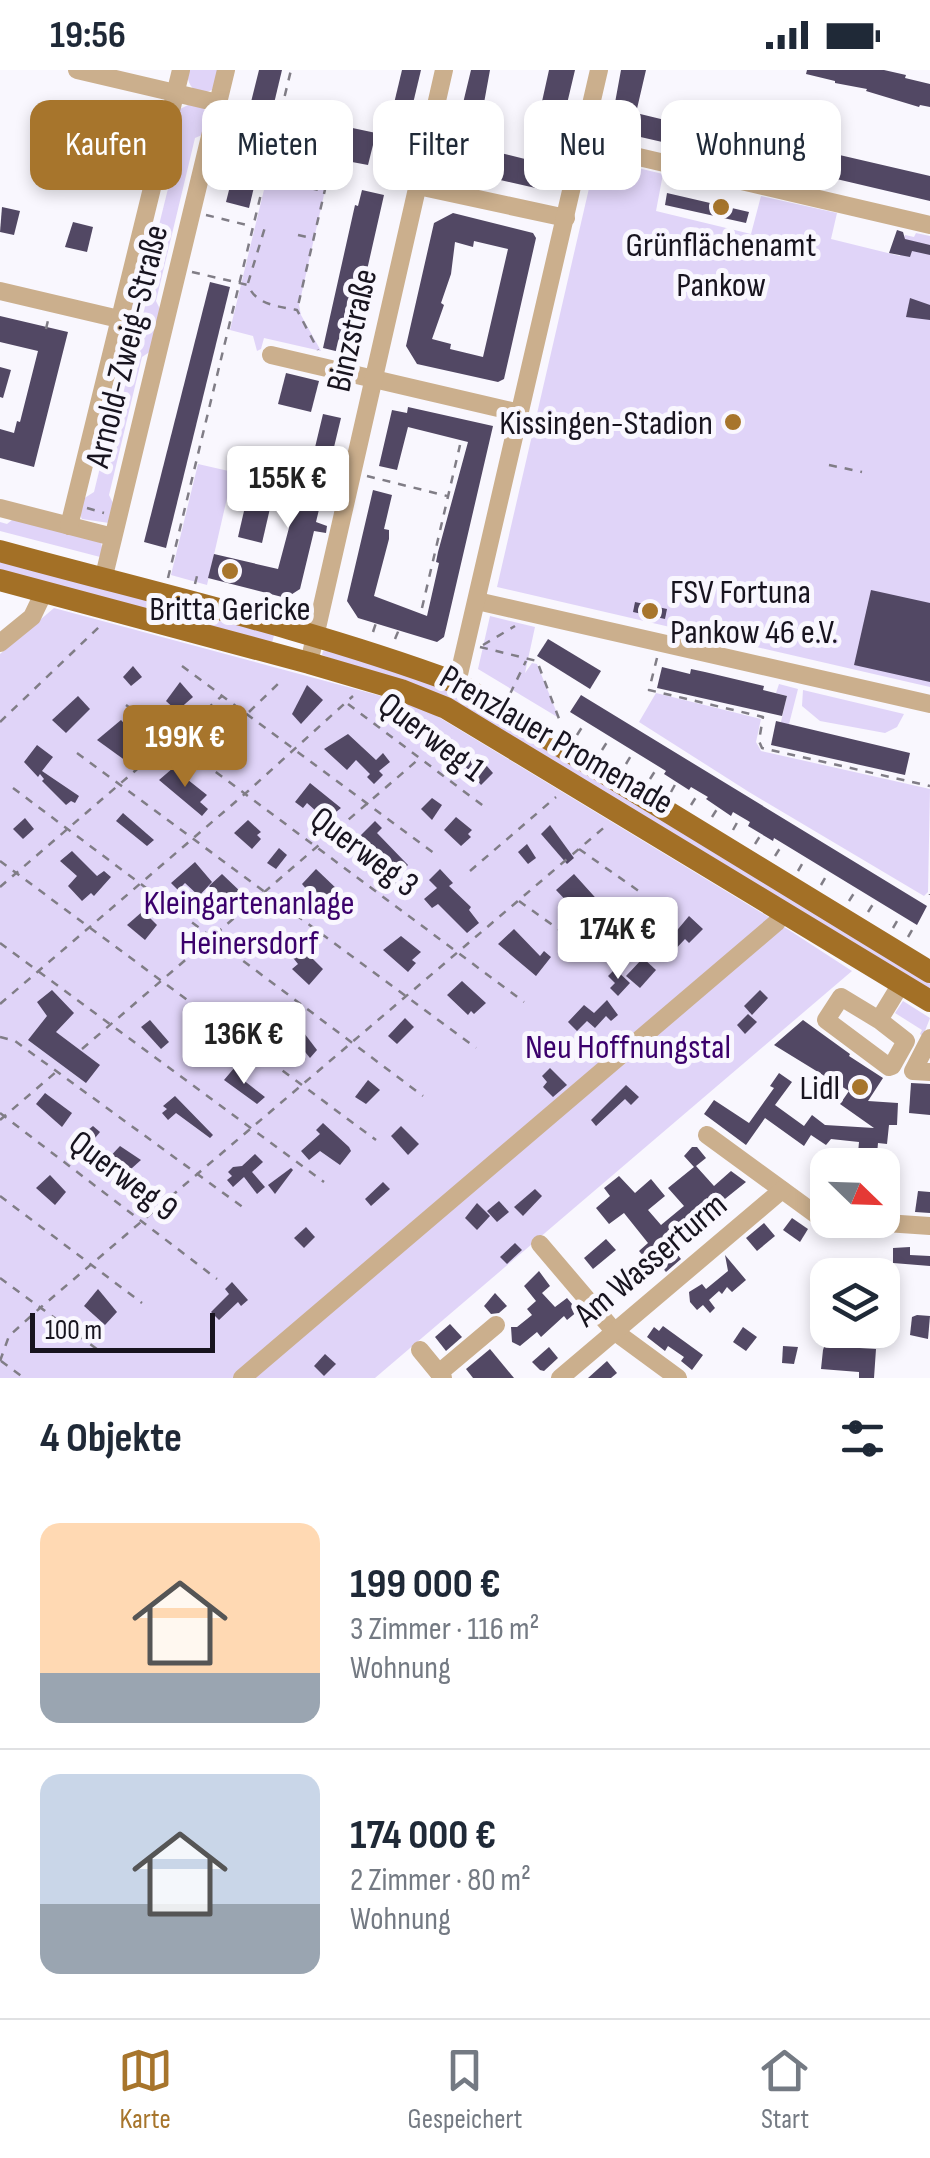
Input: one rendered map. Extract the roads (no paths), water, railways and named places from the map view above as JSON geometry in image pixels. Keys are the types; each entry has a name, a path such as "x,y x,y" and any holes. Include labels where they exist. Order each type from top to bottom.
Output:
{"main road":[{"name":"Prenzlauer Promenade","path":"0,552 315,636 457,683 930,972"},
{"name":"Prenzlauer Promenade","path":"0,580 308,663 401,690 446,708 615,817 930,1001"}],"street":[{"path":"77,70 204,100"},
{"name":"Arnold-Zweig-Straße","path":"69,526 180,70"},
{"name":"Arnold-Zweig-Straße","path":"219,100 226,70"},
{"name":"Binzstraße","path":"437,100 444,70"},
{"path":"593,100 600,70"},
{"path":"641,158 930,225"},
{"name":"Arnold-Zweig-Straße","path":"104,580 202,169"},
{"name":"Binzstraße","path":"308,663 417,190"},
{"path":"436,190 566,218"},
{"path":"457,683 572,190"},
{"path":"0,291 119,319"},
{"path":"270,355 520,413"},
{"path":"0,508 113,538"},
{"path":"0,643 32,616 44,592"},
{"path":"478,600 930,704"},
{"path":"242,1378 507,1155 783,913"},
{"path":"879,1020 901,984"},
{"path":"926,1066 930,1038"},
{"path":"707,1136 810,1210"},
{"name":"Am Wasserturm","path":"560,1378 782,1190"},
{"path":"900,1224 930,1226"},
{"path":"540,1244 614,1331 678,1378"},
{"path":"420,1350 441,1376 496,1325"}],"place":[{"name":"Grünflächenamt Pankow","path":"721,207"},
{"name":"Kissingen-Stadion","path":"733,422"},
{"name":"Britta Gericke","path":"230,571"},
{"name":"FSV Fortuna Pankow 46 e.V.","path":"650,611"},
{"name":"Lidl","path":"860,1087"}],"park label":[{"name":"Kleingartenanlage Heinersdorf","path":"249,922"},
{"name":"Neu Hoffnungstal","path":"628,1046"}]}
